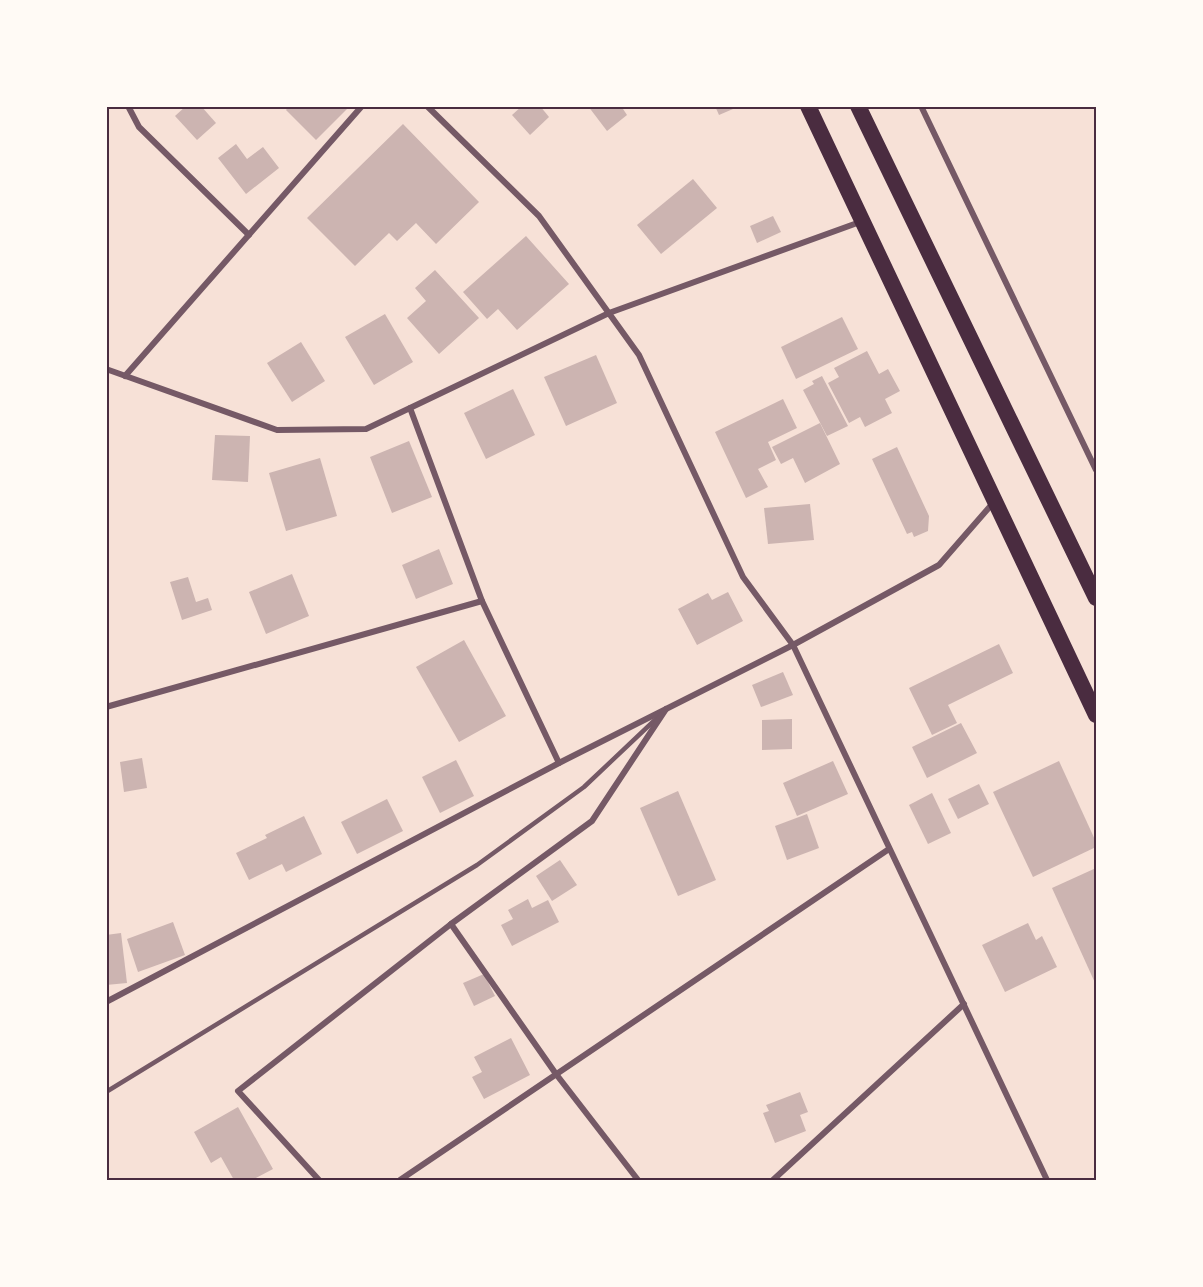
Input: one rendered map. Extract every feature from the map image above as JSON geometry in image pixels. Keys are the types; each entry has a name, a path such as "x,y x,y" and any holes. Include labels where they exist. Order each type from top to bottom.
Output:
{"highway":[{"path":"808,106 1096,715"},
{"path":"858,106 1096,598"}],"street":[{"path":"128,106 139,127 249,235"},
{"path":"124,376 362,106"},
{"path":"427,106 539,216 639,355 743,577 793,645 1047,1180"},
{"path":"921,106 1096,470"},
{"path":"106,369 277,430 366,429 609,313 863,221"},
{"path":"410,408 482,601 559,763"},
{"path":"106,1002 559,763 793,645 939,565 995,501"},
{"path":"106,707 482,601"},
{"path":"319,1180 238,1091 451,924 592,821 667,709"},
{"path":"400,1180 889,849"},
{"path":"451,924 556,1074 638,1180"},
{"path":"773,1180 964,1004"}],"lane":[{"path":"106,1092 477,865 585,787 667,709"}],"building":[{"path":"186,106 201,106 216,123 197,140 175,116"},
{"path":"289,106 350,106 316,140 286,110"},
{"path":"522,106 540,106 549,117 530,135 512,115"},
{"path":"588,106 621,106 627,115 607,131"},
{"path":"715,106 740,106 719,115"},
{"path":"403,124 479,202 436,244 416,223 397,241 389,233 355,266 307,218"},
{"path":"236,144 247,159 263,147 279,168 246,194 218,158"},
{"path":"693,179 717,208 661,254 637,225"},
{"path":"773,216 781,232 757,243 750,226"},
{"path":"526,236 569,284 517,330 498,309 487,319 463,292"},
{"path":"435,270 479,318 439,354 407,318 426,301 415,288"},
{"path":"385,314 413,362 374,385 345,337"},
{"path":"842,317 858,349 796,379 781,347"},
{"path":"301,342 325,381 292,402 267,363"},
{"path":"867,351 879,374 888,369 900,391 885,399 892,413 865,427 860,417 849,423 828,383 839,377 834,368"},
{"path":"596,355 617,403 566,426 544,377"},
{"path":"822,376 848,426 827,436 803,390 814,384 812,381"},
{"path":"513,389 535,435 486,459 464,413"},
{"path":"783,399 797,428 768,442 776,460 758,469 768,487 746,498 715,432"},
{"path":"820,423 840,464 805,483 793,458 781,464 772,447"},
{"path":"215,435 250,436 248,482 212,480"},
{"path":"409,441 432,497 392,513 370,457"},
{"path":"897,447 929,516 928,531 914,537 912,532 907,534 872,459"},
{"path":"320,458 337,516 286,531 269,473"},
{"path":"810,504 814,540 768,544 764,508"},
{"path":"439,549 453,584 416,599 402,565"},
{"path":"292,574 309,616 266,634 249,592"},
{"path":"188,577 196,602 208,598 212,610 182,620 170,582"},
{"path":"728,592 743,621 697,645 678,609 708,593 712,600"},
{"path":"464,640 506,716 459,742 416,667"},
{"path":"999,644 1013,673 948,705 957,723 932,735 909,688"},
{"path":"783,672 793,695 761,707 752,685"},
{"path":"792,719 792,749 762,750 762,720"},
{"path":"961,723 977,753 927,778 912,747"},
{"path":"142,758 147,788 124,792 120,762"},
{"path":"456,760 474,796 440,813 422,777"},
{"path":"833,761 848,794 797,816 783,783"},
{"path":"1059,761 1096,842 1096,847 1033,877 993,792"},
{"path":"979,784 989,804 958,819 948,799"},
{"path":"678,791 716,880 678,896 640,808"},
{"path":"932,793 951,833 928,844 909,805"},
{"path":"387,799 403,831 357,854 341,822"},
{"path":"807,814 819,848 787,860 775,826"},
{"path":"304,816 322,854 286,872 282,864 249,880 236,853 267,838 265,835"},
{"path":"560,860 577,885 552,901 536,876"},
{"path":"1096,868 1096,985 1052,888"},
{"path":"528,899 532,908 548,900 559,922 512,946 501,925 513,919 508,910"},
{"path":"173,922 185,955 138,972 127,939"},
{"path":"1028,923 1036,940 1042,936 1057,967 1005,992 982,945"},
{"path":"121,933 127,983 106,985 106,935"},
{"path":"484,974 495,996 474,1006 463,983"},
{"path":"511,1038 530,1075 484,1099 472,1077 482,1072 474,1057"},
{"path":"800,1092 808,1112 800,1115 806,1131 775,1143 763,1113 769,1111 766,1105"},
{"path":"238,1107 273,1169 252,1180 234,1180 221,1157 211,1163 194,1132"}]}
